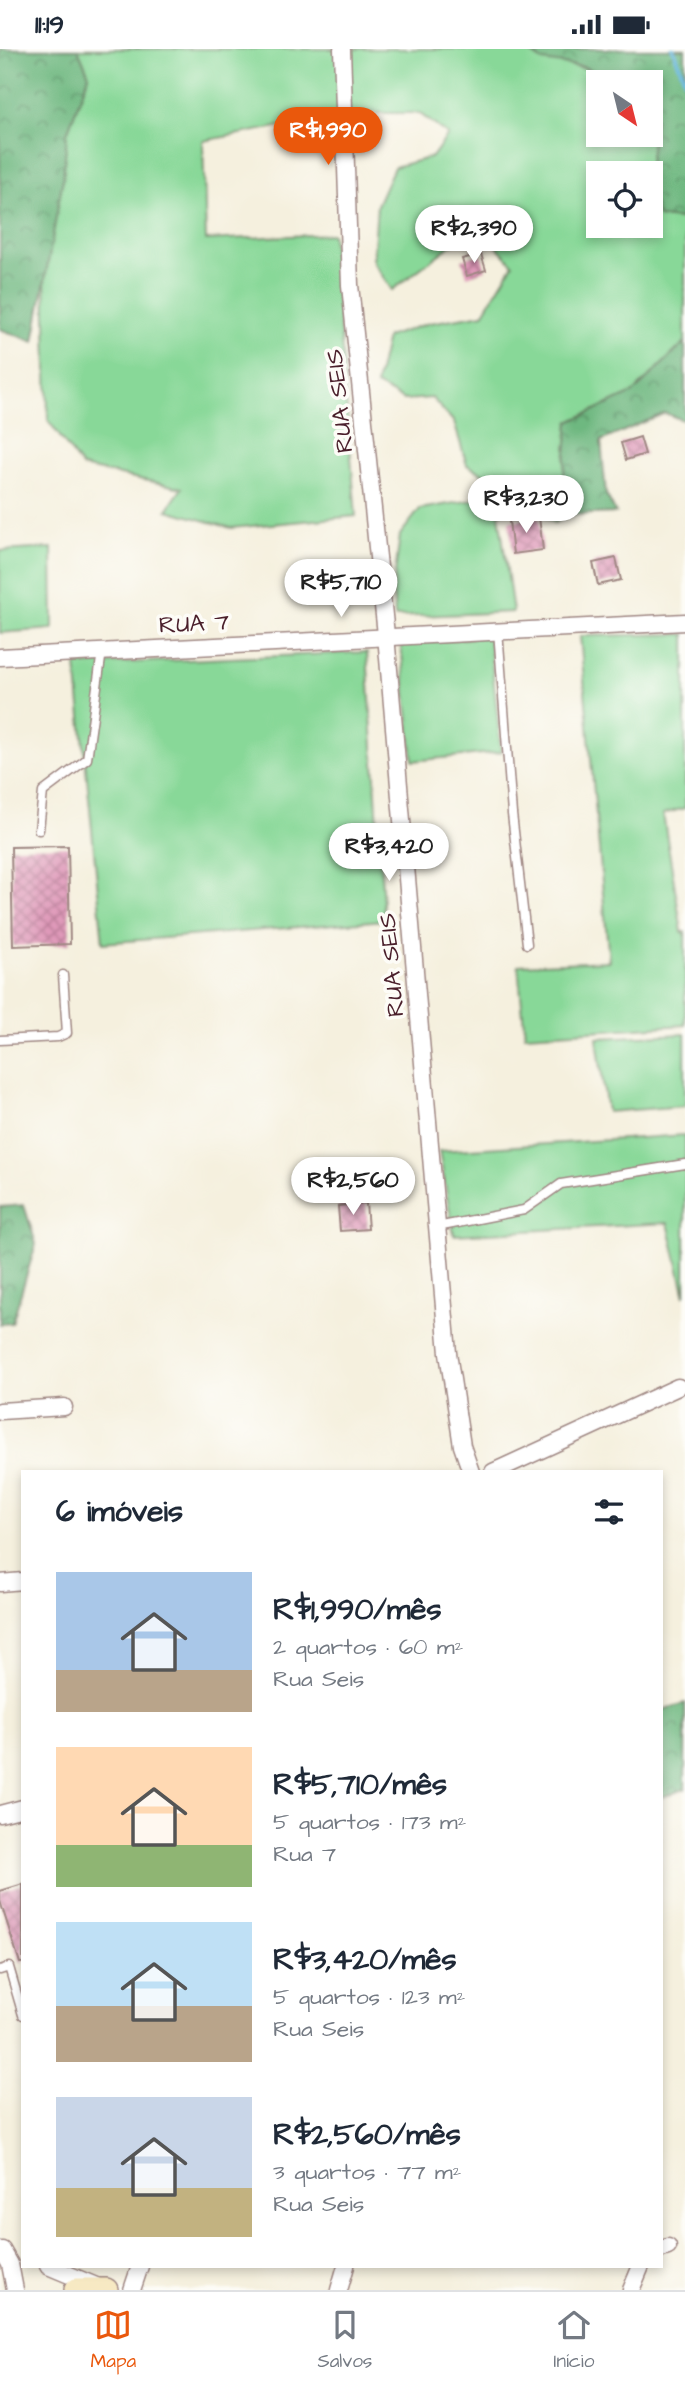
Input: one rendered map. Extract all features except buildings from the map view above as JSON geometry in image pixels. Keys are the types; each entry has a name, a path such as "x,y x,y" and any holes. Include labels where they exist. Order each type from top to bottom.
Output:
{"street":[{"name":"RUA SEIS","path":"342,49 350,285 386,635 447,1353 462,1446 470,1470"},
{"name":"RUA 7","path":"0,657 386,635 685,622"},
{"path":"497,1470 678,1387"},
{"path":"0,1411 64,1407"},
{"path":"0,1583 21,1581"},
{"path":"0,1814 21,1809"},
{"path":"1,2250 21,2256"},
{"path":"1,2250 10,2264 15,2290"},
{"path":"53,2268 104,2289"},
{"path":"132,2290 138,2268"},
{"path":"339,2290 345,2268"},
{"path":"631,2290 640,2268"},
{"path":"76,2290 104,2289"}],"lane":[{"path":"498,630 512,814 527,944"},
{"path":"39,830 43,792 87,759 102,651"},
{"path":"0,1040 58,1037 67,1033 64,975"},
{"path":"437,1227 524,1210 561,1184 685,1164"},
{"path":"0,1970 9,1967 21,2008"}],"green space":[{"path":"0,49 78,49 89,75 67,133 63,178 34,342 0,329"},
{"path":"78,49 525,49 548,60 592,70 586,70 586,147 651,147 650,161 586,161 586,238 663,238 663,217 681,219 685,223 685,342 633,393 569,422 561,504 570,515 554,523 524,502 499,514 513,612 395,617 393,590 400,535 420,509 496,496 491,478 467,465 454,422 432,398 404,400 376,385 387,337 429,323 483,314 513,264 485,233 459,239 392,290 373,262 377,205 394,167 432,157 448,135 419,113 350,113 203,141 206,240 332,234 356,516 231,528 167,510 182,488 82,467 48,420 45,270 63,178 67,133 89,75"},
{"path":"525,49 685,49 685,223 681,219 663,217 663,161 650,161 651,147 663,147 663,70 591,70 542,61"},
{"path":"685,342 685,421 665,413 601,441 606,494 616,513 570,515 561,505 569,422 633,393"},
{"path":"52,548 53,629 0,633 0,551"},
{"path":"685,634 685,808 663,814 682,932 685,932 685,1025 525,1035 518,965 609,961 580,636"},
{"path":"489,636 501,752 413,761 401,645"},
{"path":"367,652 384,920 103,943 76,665"},
{"path":"685,1034 685,1106 607,1112 597,1038"},
{"path":"685,1135 685,1296 668,1223 454,1235 439,1151"},
{"path":"24,1205 36,1244 12,1323 0,1324 0,1207"},
{"path":"685,1703 685,1789 663,1797 663,1710"}],"waterway":[{"path":"673,49 685,80"}]}
